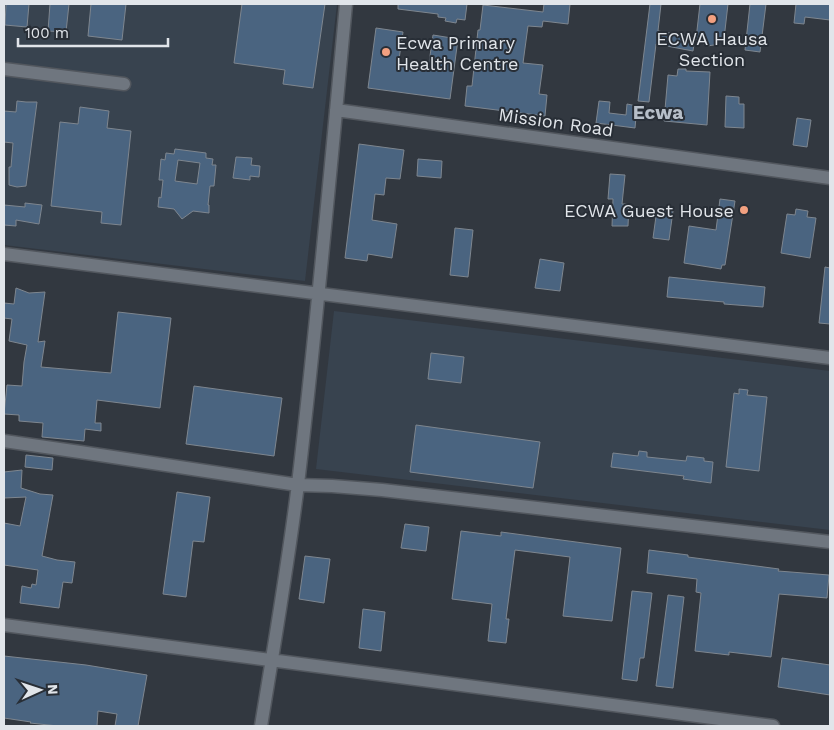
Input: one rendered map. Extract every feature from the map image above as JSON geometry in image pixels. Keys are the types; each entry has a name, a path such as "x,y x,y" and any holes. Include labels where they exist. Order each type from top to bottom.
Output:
{"lane":[{"path":"261,726 298,485 346,4"},
{"path":"4,69 124,84"},
{"name":"Mission Road","path":"336,110 830,178"},
{"path":"4,254 830,358"},
{"path":"4,441 298,485 382,490 830,542"},
{"path":"4,625 773,726"}],"shaded area":[{"path":"4,4 337,4 305,281 4,245"},
{"path":"334,311 830,371 830,530 316,469"}],"building":[{"path":"6,4 29,4 27,27 5,25"},
{"path":"50,4 69,4 66,32 48,31"},
{"path":"91,4 126,4 122,40 88,36"},
{"path":"242,4 325,4 313,88 283,84 285,70 234,63"},
{"path":"398,4 467,4 465,20 457,19 456,23 445,21 446,18 438,17 438,14 398,9"},
{"path":"544,4 570,4 568,24 543,21 542,27 528,26 523,63 543,65 539,94 547,95 545,116 465,106 467,86 472,86 478,30 480,30 483,5 543,12"},
{"path":"650,4 661,4 658,31 695,37 693,51 656,44 649,102 638,101"},
{"name":"ECWA Hausa Section","path":"700,4 728,4 724,39 717,38 714,45 707,46 696,39"},
{"path":"750,4 766,4 760,52 745,50"},
{"path":"796,4 830,4 830,20 805,17 804,24 794,23"},
{"name":"Ecwa Primary Health Centre","path":"376,28 403,32 398,66 428,70 433,35 458,39 450,99 368,88"},
{"path":"678,69 710,72 707,125 664,121 668,75 677,76"},
{"path":"726,96 739,97 739,104 744,104 744,128 725,127"},
{"path":"17,101 37,102 26,186 17,187 9,185 9,167 11,167 13,143 4,142 4,111 16,112"},
{"path":"599,101 610,102 609,113 626,115 627,104 637,106 635,128 596,123"},
{"path":"80,107 109,111 107,128 131,131 121,225 101,223 102,212 51,206 60,122 78,124"},
{"path":"797,118 811,120 807,147 793,145"},
{"path":"359,144 404,150 400,179 386,178 384,195 375,194 372,220 397,224 392,258 368,254 367,261 345,258"},
{"path":"175,149 206,153 206,158 213,159 212,165 216,165 214,186 210,186 209,213 193,211 182,219 174,209 158,207 163,180 159,180 161,159 165,160 166,153 174,154","holes":["178,160 200,163 197,184 175,181"]},
{"path":"236,157 252,158 251,165 260,166 259,177 250,176 250,180 233,178"},
{"path":"418,159 442,161 441,178 417,176"},
{"path":"610,174 625,175 622,204 629,204 628,226 612,226 613,199 608,199"},
{"path":"720,199 735,201 725,265 722,265 721,269 684,263 689,226 716,230"},
{"path":"25,203 42,205 39,224 16,220 16,226 4,225 4,205 25,207"},
{"path":"657,209 673,211 669,240 653,238"},
{"path":"796,209 808,211 807,217 816,218 810,258 781,253 787,214 795,215"},
{"path":"455,228 473,230 468,277 450,275"},
{"path":"540,259 564,263 560,291 535,288"},
{"path":"825,267 830,268 830,324 819,323"},
{"path":"669,277 765,287 763,307 667,297"},
{"path":"16,288 29,293 45,292 38,342 45,341 41,367 111,373 118,312 171,318 160,408 97,400 95,423 101,423 101,431 85,429 84,441 42,437 43,423 19,421 19,415 4,414 7,385 22,386 27,345 9,341 12,319 4,318 4,303 14,304"},
{"path":"431,353 464,357 461,383 428,379"},
{"path":"194,386 282,398 274,456 186,444"},
{"path":"739,389 748,390 747,395 767,397 759,471 726,467 734,393 739,394"},
{"path":"416,425 540,442 533,488 410,472"},
{"path":"639,451 647,452 647,457 686,461 687,456 704,458 704,461 713,462 711,483 683,479 684,476 611,467 613,453 638,456"},
{"path":"26,455 53,458 52,470 25,467"},
{"path":"22,470 21,488 40,494 53,495 42,556 75,562 72,583 63,582 59,608 20,603 22,586 31,588 32,584 36,585 38,570 4,565 4,523 20,526 26,497 4,498 4,472"},
{"path":"177,492 210,497 204,542 193,541 186,597 163,594"},
{"path":"405,524 429,527 426,551 401,548"},
{"path":"461,531 501,536 501,532 621,548 612,621 563,616 570,557 515,550 506,619 509,619 506,643 488,641 492,604 452,599"},
{"path":"649,550 779,569 778,571 829,575 827,598 779,594 771,657 729,652 729,655 695,651 701,593 696,592 697,579 647,573"},
{"path":"305,556 330,559 324,603 299,599"},
{"path":"632,591 652,593 644,658 640,658 637,681 622,679"},
{"path":"668,595 684,597 673,688 656,686"},
{"path":"363,609 385,612 381,651 359,648"},
{"path":"4,656 86,665 147,675 138,726 115,726 117,714 98,711 97,726 58,726 4,718"},
{"path":"782,658 830,665 830,695 778,687"}],"place":[{"name":"ECWA Hausa Section","path":"712,19"},
{"name":"Ecwa Primary Health Centre","path":"386,52"},
{"name":"ECWA Guest House","path":"744,210"}],"district":[{"name":"Ecwa","path":"658,112"}]}
